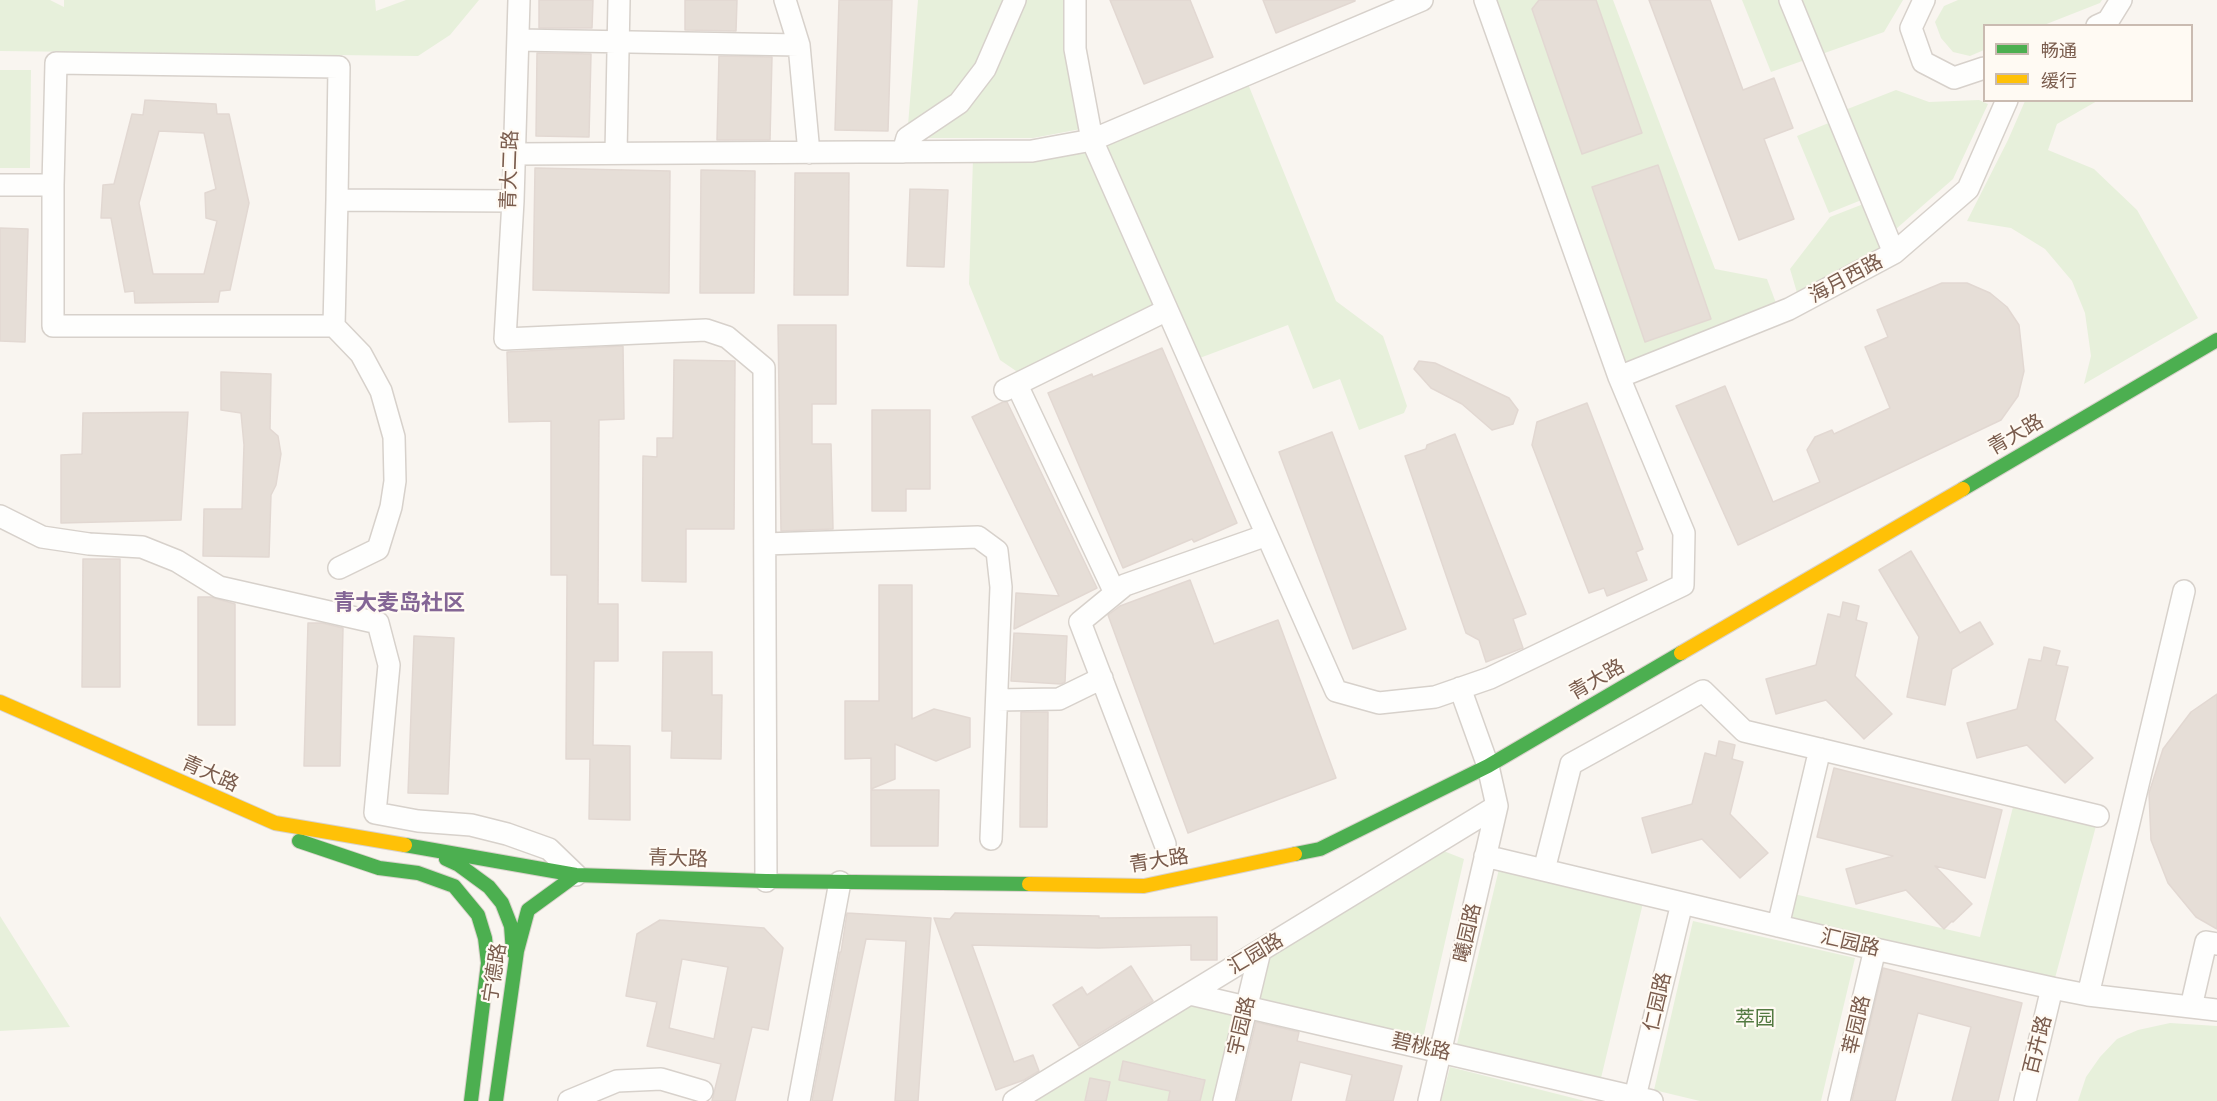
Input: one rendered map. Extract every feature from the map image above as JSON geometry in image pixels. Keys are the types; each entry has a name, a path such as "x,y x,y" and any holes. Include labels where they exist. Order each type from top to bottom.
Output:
{"street":[{"path":"517,0 515,154 505,339 706,330 727,337 764,368 765,881"},
{"name":"青大二路","path":"511,201 517,0"},
{"path":"616,153 619,0"},
{"path":"785,0 799,45 809,153"},
{"path":"903,152 907,138 958,103 985,69 1015,0"},
{"path":"1075,0 1075,49 1092,140 1336,691 1379,703 1435,697 1490,678 1683,585 1684,533 1619,377 1485,0"},
{"path":"515,154 1032,151 1092,140 1422,0"},
{"path":"1790,0 1894,253"},
{"path":"1924,0 1911,28 1923,62 1954,78 1983,68"},
{"path":"2101,24 2108,21 2121,0"},
{"path":"518,40 799,45"},
{"path":"334,326 53,326 56,63 339,67 334,326 361,354 381,391 394,437 395,481 391,507 378,549 339,568"},
{"name":"海月西路","path":"1619,377 1789,309 1894,253 1968,189 2006,102"},
{"path":"0,184 53,185"},
{"path":"337,200 511,201"},
{"path":"1115,593 1011,388 1167,309"},
{"name":"青大路","path":"0,702 275,824 576,875 765,881 1143,886 1320,849 1488,766 2217,340"},
{"path":"0,516 42,537 89,544 142,547 177,561 219,587 378,623 389,665 375,813 417,821 471,825 507,834 549,849 576,875"},
{"path":"1164,843 1080,622 1125,585 1267,535"},
{"path":"765,544 978,537 997,551 1001,587 991,838"},
{"path":"2088,995 2184,591"},
{"path":"997,700 1059,699 1102,678"},
{"name":"曦园路","path":"1429,1101 1497,806 1488,766 1460,688"},
{"path":"1544,870 1571,764 1703,691 1744,732 2098,816"},
{"path":"1778,926 1820,749"},
{"name":"汇园路","path":"1014,1101 1497,806"},
{"path":"275,824 298,840 342,857 379,868 418,873 454,886 478,915 485,938 488,963 471,1101"},
{"path":"427,849 459,865 489,887 502,903 511,926 514,971"},
{"name":"汇园路","path":"1485,856 1875,949 2052,988 2088,995 2217,1010"},
{"name":"宁德路","path":"496,1101 517,951 528,910 576,875"},
{"path":"799,1101 840,882"},
{"name":"仁园路","path":"1640,1100 1682,903"},
{"path":"2191,1007 2206,942 2217,944"},
{"name":"莘园路","path":"1839,1101 1875,949"},
{"name":"宇园路","path":"1224,1101 1260,951"},
{"name":"百卉路","path":"2025,1101 2052,988"},
{"name":"碧桃路","path":"1190,994 1640,1100"},
{"path":"569,1101 616,1081 661,1080 702,1091"}],"green space":[{"path":"0,0 50,0 64,7 64,0 375,0 376,11 406,0 479,0 450,35 418,56 0,51"},
{"path":"918,0 1067,0 1081,129 1033,138 907,138"},
{"path":"1495,0 1613,0 1715,269 1767,279 1776,303 1625,368"},
{"path":"1742,0 1903,0 1884,32 1771,72"},
{"path":"1958,0 2102,0 2100,3 2047,24 1983,24 1983,50 1970,56 1953,52 1941,38 1935,22 1944,6"},
{"path":"0,70 31,70 30,168 0,168"},
{"path":"1246,79 1336,301 1383,336 1407,406 1404,413 1359,430 1340,379 1313,389 1288,325 1197,359 1099,143"},
{"path":"1896,90 1929,102 1979,100 1988,104 1953,179 1896,229 1845,110"},
{"path":"2025,102 2095,102 2057,124 2048,150 2094,169 2137,210 2198,318 2084,384 2091,356 2085,313 2072,281 2045,249 2011,228 1967,221"},
{"path":"1831,122 1864,199 1829,213 1797,136"},
{"path":"1087,148 1158,306 1022,375 1000,360 969,284 973,159"},
{"path":"1866,203 1886,251 1798,296 1790,269 1830,217"},
{"path":"2013,807 2096,826 2055,978 1788,918 1794,894 1980,937"},
{"path":"1441,850 1464,859 1423,1038 1257,1000 1266,957"},
{"path":"1499,869 1643,903 1601,1078 1457,1044"},
{"path":"0,916 70,1027 0,1031"},
{"name":"萃园","path":"1693,921 1855,958 1821,1101 1700,1101 1654,1090"},
{"path":"1190,1001 1240,1012 1218,1101 1200,1101 1204,1079 1123,1061 1119,1080 1170,1091 1168,1101 1106,1101 1110,1083 1090,1078 1085,1101 1026,1101"},
{"path":"2170,1023 2217,1026 2217,1101 2078,1101 2086,1077 2117,1039 2138,1030"},
{"path":"1450,1067 1585,1101 1441,1101"}],"building":[{"path":"539,0 593,0 592,28 539,28"},
{"path":"685,0 737,0 736,31 685,30"},
{"path":"839,0 892,0 888,131 835,130"},
{"path":"1110,0 1190,0 1213,57 1144,84"},
{"path":"1263,0 1355,0 1355,1 1276,33"},
{"path":"1539,0 1596,0 1642,133 1582,154 1532,9"},
{"path":"1649,0 1710,0 1743,90 1774,78 1793,128 1764,139 1794,219 1739,240"},
{"path":"537,53 591,54 589,137 536,136"},
{"path":"719,56 772,57 770,140 717,140"},
{"path":"145,100 216,104 217,114 229,114 249,203 230,290 220,291 218,302 135,303 134,291 125,292 111,218 101,218 103,185 114,184 132,114 143,115","holes":["159,131 204,133 216,189 205,193 206,218 217,221 204,274 153,274 139,203"]},
{"path":"1658,165 1711,319 1645,342 1592,187"},
{"path":"535,168 670,171 669,293 533,290"},
{"path":"701,170 755,171 754,293 700,293"},
{"path":"795,173 849,173 848,295 794,295"},
{"path":"910,189 948,190 944,267 907,266"},
{"path":"0,228 28,229 25,342 0,341"},
{"path":"1942,283 1967,283 1990,293 2007,307 2019,325 2024,371 2018,396 2001,420 1738,545 1676,406 1725,386 1773,502 1820,482 1807,450 1815,437 1832,430 1834,434 1890,408 1865,347 1888,337 1877,310"},
{"path":"778,325 836,325 836,404 812,404 812,444 831,444 833,529 781,531"},
{"path":"623,346 624,419 599,420 598,604 618,604 618,661 594,661 593,745 630,746 630,820 589,819 590,759 566,759 567,575 551,575 551,421 509,422 507,352"},
{"path":"1162,348 1237,523 1194,542 1192,539 1123,568 1048,393"},
{"path":"674,360 735,361 734,529 686,529 686,582 642,581 643,456 657,457 657,438 673,438"},
{"path":"1419,361 1435,363 1509,398 1518,410 1513,424 1492,430 1462,404 1431,388 1414,369"},
{"path":"221,372 271,374 270,429 278,436 281,454 276,485 271,495 269,557 203,556 204,509 242,509 244,445 241,413 221,410"},
{"path":"1007,402 1097,588 1014,629 1016,593 1059,596 972,417"},
{"path":"1587,403 1643,549 1636,552 1647,580 1607,596 1604,588 1589,593 1532,445 1537,422"},
{"path":"872,410 930,410 930,489 906,489 906,511 872,511"},
{"path":"188,412 181,520 61,523 61,455 82,454 83,413"},
{"path":"1332,432 1406,629 1353,649 1279,452"},
{"path":"1455,434 1526,614 1513,619 1523,648 1486,662 1479,640 1466,633 1405,456 1426,449 1427,445"},
{"path":"1911,551 1960,633 1980,622 1993,644 1952,669 1945,705 1907,697 1919,637 1879,570"},
{"path":"83,559 120,559 120,687 82,687"},
{"path":"1190,580 1214,644 1278,620 1336,778 1188,833 1108,615 1120,606"},
{"path":"879,585 912,585 912,719 934,709 970,718 970,747 936,761 895,744 895,779 871,789 871,758 845,759 845,701 879,701"},
{"path":"198,597 211,597 235,604 235,725 198,725"},
{"path":"1843,602 1859,606 1856,620 1867,623 1855,676 1892,714 1864,739 1826,700 1776,714 1766,679 1816,665 1828,614 1840,617"},
{"path":"308,623 322,623 343,628 340,766 304,766"},
{"path":"1014,633 1067,636 1065,682 1061,684 1011,681"},
{"path":"414,636 454,638 448,794 408,793"},
{"path":"2044,647 2060,651 2056,665 2068,667 2055,720 2093,758 2065,783 2027,745 1977,758 1967,723 2017,709 2029,659 2041,661"},
{"path":"663,652 712,652 712,695 722,695 721,759 671,758 672,731 662,731"},
{"path":"2217,694 2217,929 2196,917 2168,883 2151,840 2149,793 2163,749 2191,712"},
{"path":"1021,712 1048,712 1047,827 1020,827"},
{"path":"1719,741 1735,745 1732,759 1743,762 1730,814 1768,853 1740,878 1702,839 1652,853 1642,818 1692,804 1705,753 1716,756"},
{"path":"1834,768 2002,810 1985,878 1935,866 1972,904 1944,929 1906,890 1856,904 1846,869 1893,856 1817,837"},
{"path":"871,790 939,790 938,846 871,846"},
{"path":"847,913 931,918 918,1101 895,1101 906,941 866,939 832,1101 812,1101"},
{"path":"955,913 1099,916 1099,918 1217,917 1217,960 1191,960 1191,945 1098,948 972,945 1014,1062 1033,1055 1039,1071 1024,1080 996,1090 934,918 950,919"},
{"path":"660,920 764,928 783,948 768,1030 752,1027 735,1101 712,1101 721,1064 647,1046 657,1002 626,996 637,934","holes":["682,959 728,967 714,1039 669,1028"]},
{"path":"1131,966 1153,1001 1079,1046 1053,1005 1082,987 1087,995"},
{"path":"1883,968 2022,1003 1998,1101 1952,1101 1971,1027 1918,1013 1895,1101 1852,1101"},
{"path":"1256,1022 1299,1032 1297,1041 1402,1066 1393,1101 1346,1101 1352,1075 1300,1062 1291,1101 1237,1101"},
{"path":"1123,1061 1205,1080 1200,1101 1168,1101 1170,1091 1119,1080"},
{"path":"1090,1078 1110,1082 1106,1101 1085,1101"}],"traffic: fast":[{"path":"1963,489 2217,340"},
{"path":"1295,854 1320,849 1488,766 1681,653"},
{"path":"299,841 379,868 418,873 454,886 478,915 485,938 488,963 471,1101"},
{"path":"405,845 576,875 766,881 1029,884"},
{"path":"446,859 459,865 489,887 502,903 511,926 513,952"},
{"path":"496,1101 517,951 528,910 576,875"}],"traffic: slow":[{"path":"1681,653 1963,489"},
{"path":"0,702 275,823 405,845"},
{"path":"1029,884 1144,886 1295,854"}],"district":[{"name":"青大麦岛社区","path":"399,604"}]}
